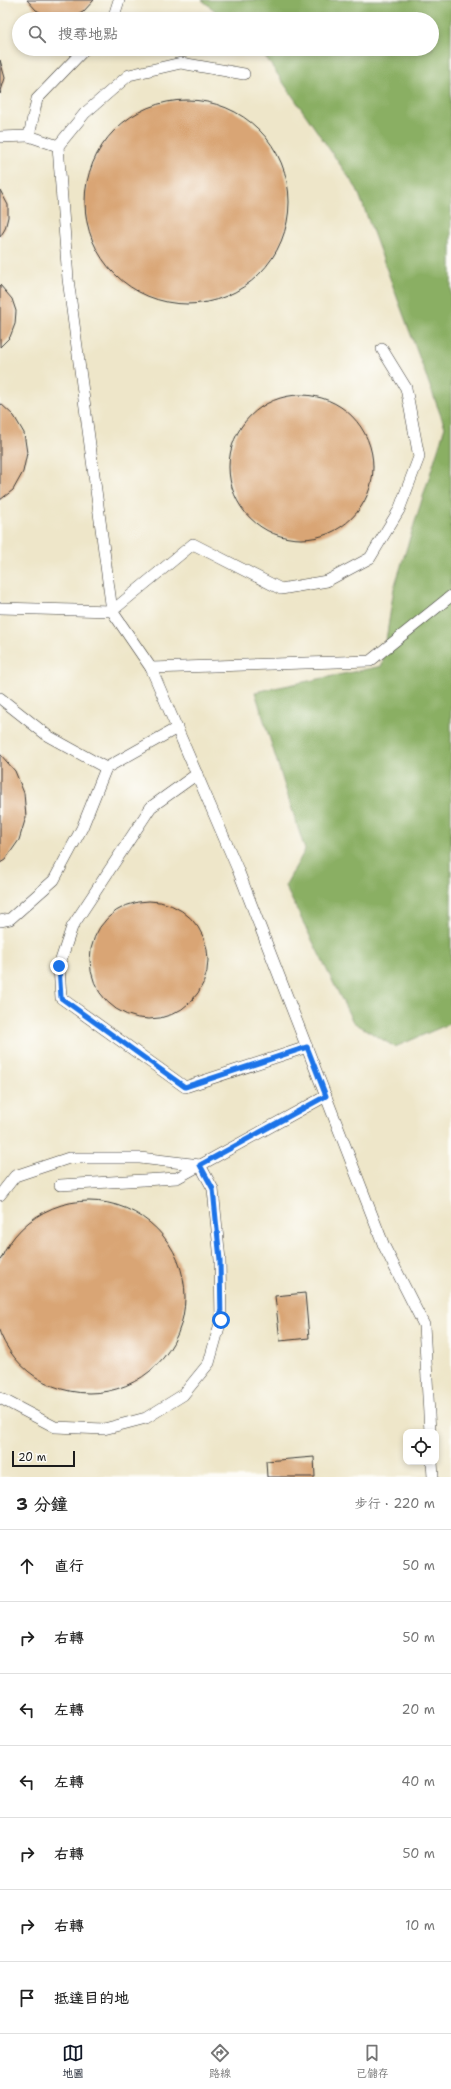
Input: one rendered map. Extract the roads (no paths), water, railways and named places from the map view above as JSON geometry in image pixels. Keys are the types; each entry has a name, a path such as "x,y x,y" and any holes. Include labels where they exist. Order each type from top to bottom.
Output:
{"lane":[{"path":"115,12 119,0"},
{"path":"29,136 37,98 77,56"},
{"path":"244,74 181,63 129,75 85,113 58,146 68,279 112,611 152,668 238,870 384,1246 424,1325 430,1429"},
{"path":"0,137 29,136 58,146"},
{"path":"0,608 112,611 193,544 281,589 327,581 370,558 399,510 419,457 406,388 382,349"},
{"path":"152,668 370,661 451,596"},
{"path":"0,698 48,736 106,768"},
{"path":"0,921 10,919 54,880 82,828 106,768 177,728"},
{"path":"197,774 152,807 72,927 59,966 61,998 185,1087 307,1047"},
{"path":"60,1185 177,1178 326,1096"},
{"path":"0,1194 15,1176 69,1158 140,1158 200,1165"},
{"path":"0,1398 55,1427 104,1429 146,1418 183,1395 209,1363 221,1320 220,1260 213,1189 200,1165"},
{"path":"432,1465 433,1477"}]}
